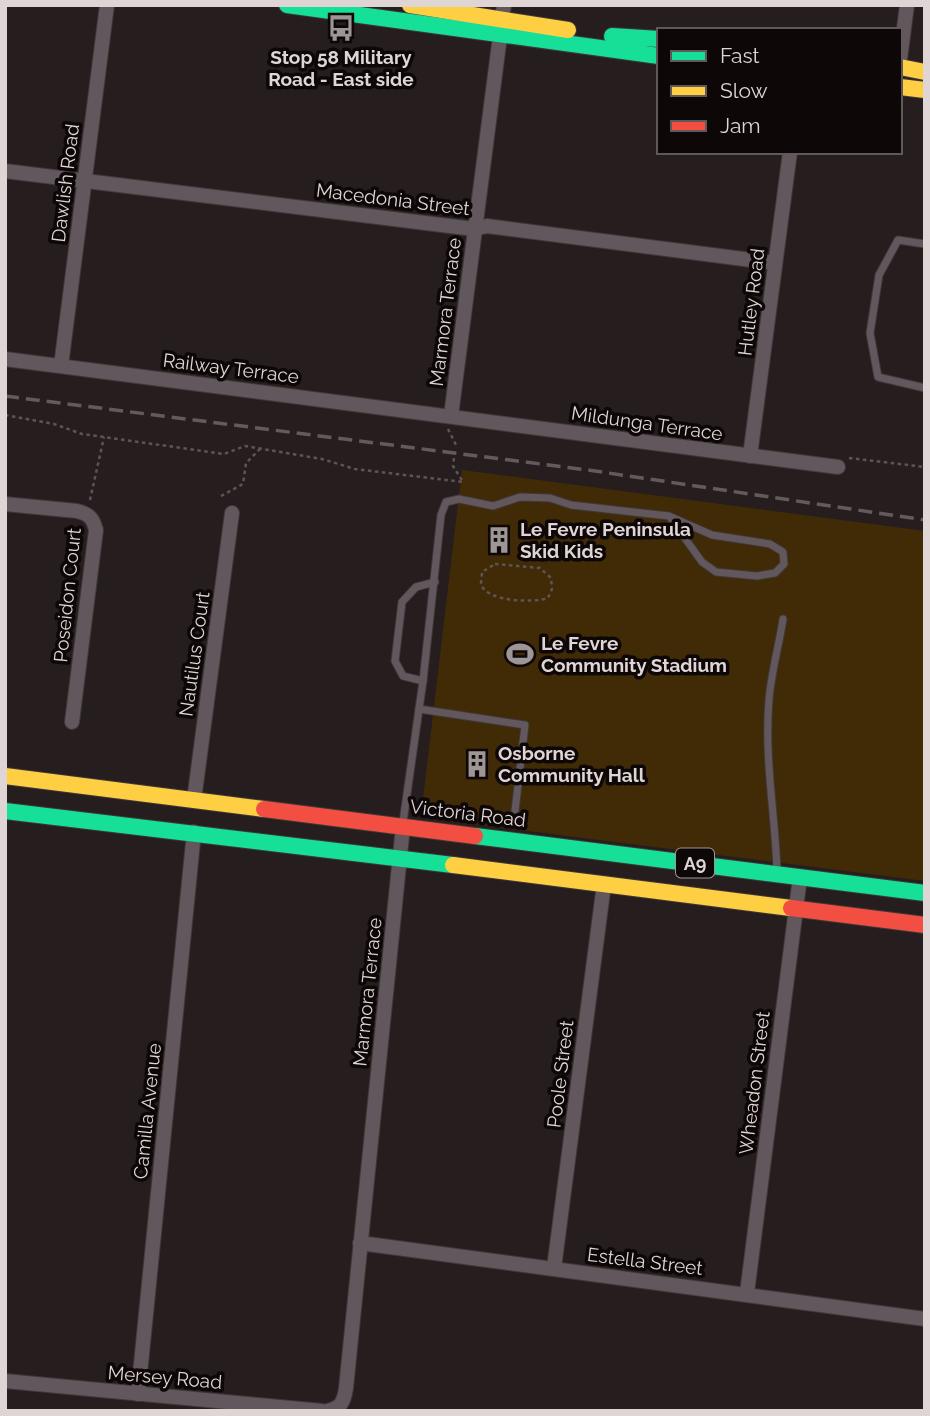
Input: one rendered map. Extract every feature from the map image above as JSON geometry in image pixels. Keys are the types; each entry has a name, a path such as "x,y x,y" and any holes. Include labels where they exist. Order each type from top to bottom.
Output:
{"main road":[{"path":"287,5 502,20 657,56"},
{"path":"410,5 629,39 657,39"},
{"path":"902,67 925,72"},
{"path":"902,87 925,90"},
{"name":"Victoria Road","path":"5,776 925,893"},
{"name":"A9","path":"5,811 316,847 925,925"},
{"path":"316,847 321,817"}],"street":[{"name":"Dawlish Road","path":"61,366 107,5"},
{"path":"902,44 907,5"},
{"name":"Marmora Terrace","path":"449,422 502,20"},
{"name":"Hutley Road","path":"750,456 790,154"},
{"name":"Macedonia Street","path":"5,171 474,229 487,226 775,263"},
{"name":"Railway Terrace","path":"5,359 449,422"},
{"name":"Mildunga Terrace","path":"449,422 838,467"},
{"name":"Poseidon Court","path":"5,504 86,514 94,520 96,530 72,722"},
{"name":"Nautilus Court","path":"194,800 232,513"},
{"name":"Marmora Terrace","path":"333,1408 344,1401 346,1388 403,826"},
{"name":"Camilla Avenue","path":"138,1394 194,832"},
{"name":"Wheadon Street","path":"747,1293 800,877"},
{"name":"Poole Street","path":"554,1268 604,884"},
{"name":"Estella Street","path":"360,1243 925,1319"},
{"name":"Mersey Road","path":"5,1381 321,1411"}],"lane":[{"path":"925,244 898,240 879,275 870,332 878,377 925,388"},
{"name":"Marmora Terrace","path":"403,826 423,681 441,515 446,502 459,499 493,506 520,497 550,498 571,505 668,516"},
{"path":"668,516 712,535 770,544 783,552 784,564 775,572 757,576 716,572 702,562 668,516"},
{"path":"423,681 403,676 394,661 402,602 415,587 435,582"},
{"path":"777,874 769,776 769,700 783,619"},
{"path":"418,709 525,725 515,811"}],"path":[{"path":"5,415 54,424 82,434 224,454 246,446 323,459 355,469 463,482 453,466 454,458"},
{"path":"449,422 456,445"},
{"path":"86,514 104,437"},
{"path":"221,496 243,484 246,463 261,448"},
{"path":"838,467 847,458 925,467"},
{"path":"495,564 517,565 540,568 551,578 552,589 548,598 537,601 494,597 485,591 481,583 482,572 495,564"}],"shaded area":[{"path":"462,470 925,531 925,881 441,820 422,808"}],"railway":[{"path":"5,396 588,470 925,520"}],"traffic: fast":[{"path":"287,5 657,56"},
{"path":"612,36 657,39"},
{"path":"5,811 453,865"},
{"path":"475,836 925,893"}],"traffic: slow":[{"path":"410,5 568,30"},
{"path":"902,67 925,72"},
{"path":"902,87 925,90"},
{"path":"5,776 264,809"},
{"path":"453,865 791,908"}],"traffic: jam":[{"path":"264,809 475,836"},
{"path":"791,908 925,925"}],"place":[{"name":"Stop 58 Military Road - East side","path":"341,28"},
{"name":"Le Fevre Peninsula Skid Kids","path":"499,540"},
{"name":"Le Fevre Community Stadium","path":"520,654"},
{"name":"Osborne Community Hall","path":"477,764"}]}
